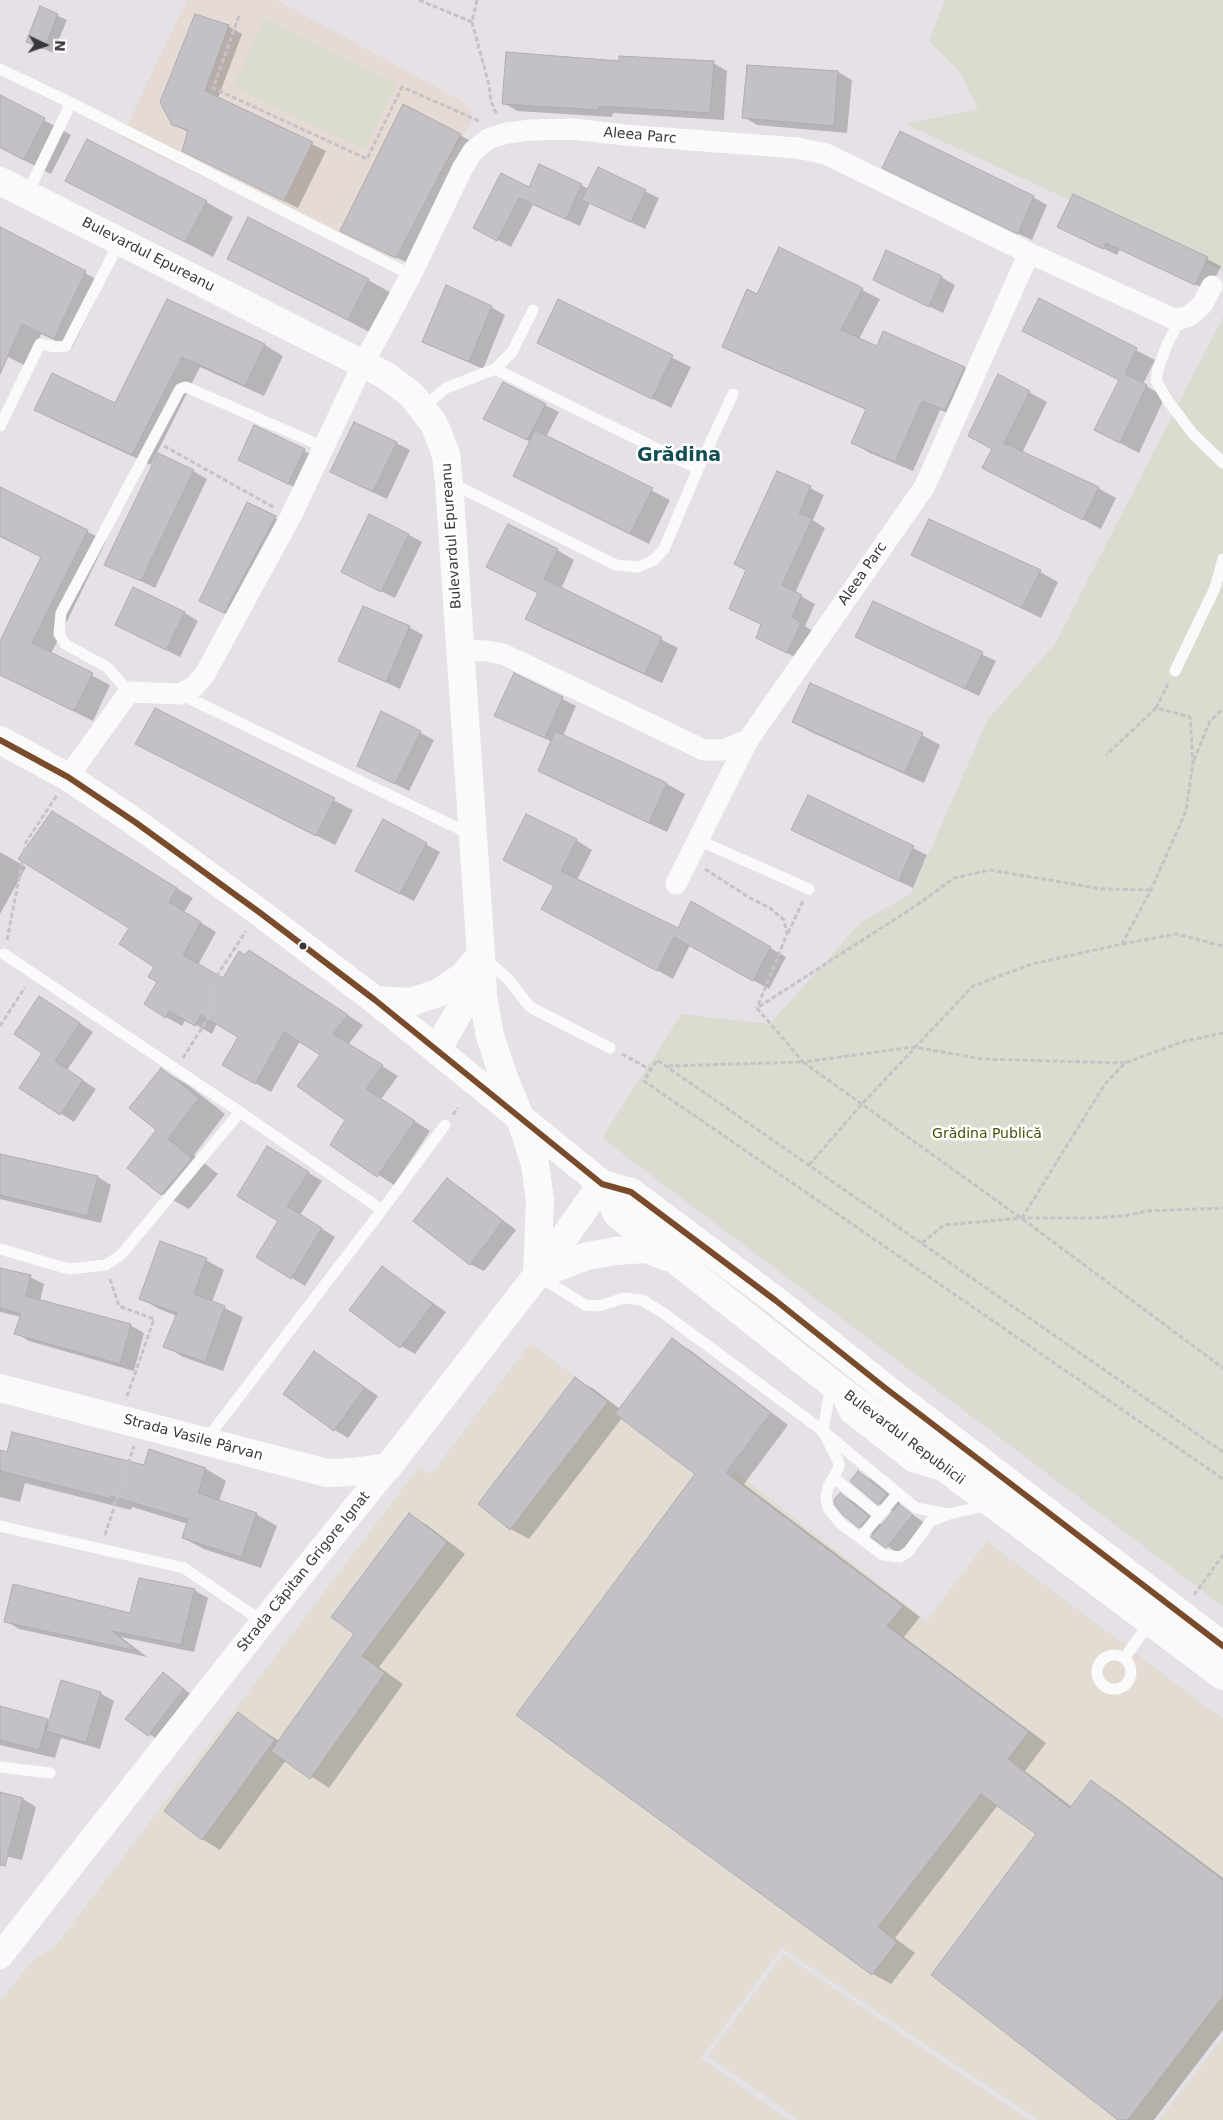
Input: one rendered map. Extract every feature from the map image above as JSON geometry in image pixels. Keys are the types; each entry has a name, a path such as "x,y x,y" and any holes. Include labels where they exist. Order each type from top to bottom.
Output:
{"main road":[{"name":"Bulevardul Epureanu","path":"0,181 385,375 412,395 434,424 446,454 449,482 480,955 464,1003 437,1050"},
{"name":"Bulevardul Republicii","path":"0,740 68,777 135,822 259,912 375,1000 602,1184 631,1192 775,1300 1223,1646"},
{"path":"375,1000 411,1002 438,993 462,977 480,955"},
{"path":"480,955 483,996 490,1036 535,1164 540,1200 536,1275 586,1256 616,1251 646,1249 677,1261"},
{"name":"Bulevardul Republicii","path":"602,1184 617,1214 831,1383 1223,1676"},
{"name":"Strada Căpitan Grigore Ignat","path":"388,1467 536,1275 602,1184"},
{"name":"Strada Vasile Pârvan","path":"0,1388 328,1473 388,1467"}],"street":[{"name":"Aleea Parc","path":"180,694 195,686 205,674 291,516 363,364 410,275 462,169 473,150 488,139 507,133 531,130 573,129 625,135 797,148 826,154 1030,253 1172,318 1180,319"},
{"name":"Aleea Parc","path":"676,884 748,740 925,486 1030,253"},
{"path":"1180,319 1188,316 1202,305 1212,286"},
{"path":"460,650 503,654 704,750 723,750 748,740"},
{"path":"68,777 129,692 180,694"},
{"name":"Strada Căpitan Grigore Ignat","path":"0,1956 263,1622 388,1467"}],"lane":[{"path":"0,69 410,275"},
{"path":"27,194 71,103"},
{"path":"0,426 40,344 56,347 66,346 120,241"},
{"path":"422,408 446,388 496,369 512,352 533,310"},
{"path":"1180,319 1166,347 1156,381 1168,401 1193,434 1223,463"},
{"path":"496,369 698,469"},
{"path":"129,692 107,667 65,644 59,634 61,613 180,389 186,387 324,447"},
{"path":"449,482 616,564 638,567 654,560 664,549 698,469 734,394"},
{"path":"1175,671 1214,588 1223,558"},
{"path":"180,694 472,835"},
{"path":"693,849 809,889"},
{"path":"4,954 240,1112 382,1210"},
{"path":"480,955 507,978 530,1008 610,1048"},
{"path":"0,1249 69,1269 106,1265 120,1255 240,1112"},
{"path":"206,1441 445,1125"},
{"path":"536,1275 585,1305 599,1306 624,1298 642,1300 662,1312 823,1431 916,1508 949,1514"},
{"path":"831,1383 823,1431 839,1463 839,1467 828,1487 826,1498 828,1508 840,1523 883,1555 900,1557 908,1552 932,1521 949,1514 992,1504"},
{"path":"834,1478 879,1515"},
{"path":"860,1538 898,1493"},
{"path":"0,1526 184,1568 263,1622"},
{"path":"1125,1657 1150,1622"},
{"path":"0,1767 50,1773"}],"path":[{"path":"418,0 472,22"},
{"path":"477,0 472,22 489,85 490,101 507,133"},
{"path":"239,16 213,88 367,159 402,87 507,133"},
{"path":"153,440 291,516"},
{"path":"1106,755 1156,708 1175,671"},
{"path":"1156,708 1190,717 1194,762"},
{"path":"1122,944 1151,890 1186,811 1194,762 1210,721 1223,709"},
{"path":"4,954 26,842 68,777"},
{"path":"693,849 750,898 770,908 784,920 787,934"},
{"path":"757,1008 917,905 954,878 990,870 1102,889 1151,890"},
{"path":"757,1008 787,934 809,889"},
{"path":"176,1070 212,1012 218,974 259,912"},
{"path":"809,1165 914,1047 973,986 1032,964 1176,934 1223,946"},
{"path":"0,1026 34,973"},
{"path":"757,1008 803,1062 1021,1218 1223,1368"},
{"path":"667,1066 803,1062 914,1047 982,1059 1125,1063 1185,1041 1223,1033"},
{"path":"610,1048 651,1070"},
{"path":"1223,1452 657,1060 644,1081 1223,1479"},
{"path":"1021,1218 1105,1084 1125,1063"},
{"path":"922,1243 944,1225 1021,1218 1090,1218 1124,1216 1147,1211 1223,1208"},
{"path":"101,1548 154,1319 119,1306 106,1265"},
{"path":"1181,1614 1223,1555"}],"shaded area":[{"path":"187,0 277,0 465,103 472,113 471,122 388,265 121,138"},
{"path":"530,1343 610,1402 720,1489 735,1471 926,1621 987,1541 1223,1719 1223,2029 1153,2120 1039,2120 782,1948 701,2058 789,2120 0,2120 0,2001 32,1961 57,1944 419,1467 431,1474"},
{"path":"783,1954 1030,2120 799,2120 708,2056"},
{"path":"1223,2037 1223,2120 1159,2120"}],"green space":[{"path":"945,0 1223,0 1223,271 905,124 978,109 959,70 929,41"},
{"path":"265,19 397,83 365,150 233,87"},
{"name":"Grădina Publică","path":"1223,317 1223,1606 602,1138 681,1014 770,1024 861,922 911,894 988,719 1055,644"}],"building":[{"path":"40,6 58,14 44,49 26,42"},
{"path":"195,14 229,25 205,91 313,142 284,201 182,151 188,130 172,125 160,102"},
{"path":"506,52 619,61 619,56 714,61 710,113 599,106 599,110 502,104"},
{"path":"747,65 838,71 834,126 742,118"},
{"path":"0,95 45,118 24,160 0,147"},
{"path":"403,104 461,134 396,258 340,231"},
{"path":"900,131 1034,196 1018,234 882,168"},
{"path":"87,139 207,201 185,242 65,181"},
{"path":"539,164 582,184 566,219 519,198 497,241 473,228 501,173 529,187"},
{"path":"598,167 646,190 631,222 582,200"},
{"path":"1073,194 1208,257 1195,285 1106,243 1103,249 1057,227"},
{"path":"248,217 369,279 348,320 227,259"},
{"path":"0,227 86,271 54,339 22,324 0,374"},
{"path":"779,247 863,288 841,330 877,346 883,331 965,367 945,410 922,401 895,462 851,443 866,409 722,347 747,289 757,294"},
{"path":"886,250 942,276 929,307 873,280"},
{"path":"446,285 492,306 469,362 422,342"},
{"path":"1039,298 1137,348 1125,374 1147,385 1120,443 1094,430 1119,380 1022,331"},
{"path":"167,299 265,344 245,386 182,357 132,455 34,410 52,373 115,403"},
{"path":"558,299 673,355 652,399 537,343"},
{"path":"998,374 1030,391 1004,443 1099,487 1083,520 982,468 992,449 968,436"},
{"path":"503,382 546,404 527,440 483,419"},
{"path":"354,422 397,442 373,492 330,472"},
{"path":"254,425 305,449 288,484 238,460"},
{"path":"535,430 653,488 630,534 513,476"},
{"path":"158,453 194,470 141,581 104,565"},
{"path":"777,471 811,486 799,513 812,519 782,585 802,595 792,617 801,623 787,653 756,638 761,624 729,609 746,570 734,564"},
{"path":"0,487 88,530 32,643 93,673 74,711 0,675 0,641 41,557 0,536"},
{"path":"247,502 276,516 224,613 199,601"},
{"path":"369,514 409,534 381,592 341,572"},
{"path":"929,519 1041,570 1022,608 911,555"},
{"path":"508,524 558,549 544,579 662,637 645,674 525,619 538,593 486,567"},
{"path":"133,587 185,612 166,650 115,625"},
{"path":"873,601 983,652 965,689 855,637"},
{"path":"363,606 410,626 386,682 338,661"},
{"path":"514,673 563,697 545,738 494,716"},
{"path":"810,683 923,733 905,773 792,722"},
{"path":"155,708 335,798 316,836 135,744"},
{"path":"381,711 421,731 395,784 357,766"},
{"path":"555,731 667,783 649,823 538,771"},
{"path":"808,795 914,846 899,881 791,830"},
{"path":"52,811 177,888 169,902 201,922 183,955 223,978 239,951 245,955 249,950 348,1015 333,1034 383,1065 366,1089 415,1121 377,1177 330,1145 345,1120 297,1086 320,1055 284,1032 255,1084 222,1065 238,1037 201,1015 195,1026 169,1011 166,1018 144,1004 157,982 148,977 154,967 119,944 129,928 18,859"},
{"path":"526,814 577,839 561,871 678,928 691,901 771,947 753,981 674,937 657,971 541,909 554,886 503,860"},
{"path":"383,819 427,843 400,894 355,871"},
{"path":"39,996 80,1023 55,1061 83,1080 60,1115 19,1088 42,1053 14,1034"},
{"path":"161,1068 199,1098 168,1139 192,1158 161,1195 127,1168 156,1130 129,1108"},
{"path":"267,1146 309,1172 287,1206 322,1228 291,1279 256,1257 278,1221 237,1196"},
{"path":"0,1154 98,1176 87,1216 0,1195"},
{"path":"447,1178 503,1221 470,1265 413,1221"},
{"path":"160,1241 207,1258 194,1294 225,1306 205,1362 163,1347 177,1313 139,1299"},
{"path":"382,1266 433,1304 400,1348 349,1310"},
{"path":"0,1268 31,1275 26,1296 131,1324 120,1364 14,1334 21,1314 0,1308"},
{"path":"672,1338 771,1413 726,1473 903,1606 887,1626 1029,1732 1008,1759 1070,1808 1091,1780 1223,1880 1223,1996 1128,2120 1118,2120 931,1975 1036,1834 981,1794 878,1927 897,1942 872,1975 516,1715 695,1474 615,1414"},
{"path":"314,1351 365,1388 334,1431 283,1394"},
{"path":"575,1377 608,1402 510,1530 478,1504"},
{"path":"12,1432 144,1465 149,1449 206,1468 198,1493 257,1513 241,1557 182,1538 188,1519 111,1496 111,1499 0,1471 0,1450 7,1452"},
{"path":"858,1471 887,1494 878,1505 850,1481"},
{"path":"840,1493 869,1516 859,1528 843,1515 835,1505 834,1500"},
{"path":"899,1504 913,1515 886,1548 871,1537"},
{"path":"409,1513 447,1542 362,1656 385,1673 310,1779 271,1751 354,1634 331,1617"},
{"path":"139,1578 195,1589 181,1645 112,1631 137,1651 4,1622 13,1584 130,1613"},
{"path":"163,1672 184,1689 148,1736 125,1719"},
{"path":"61,1680 101,1692 86,1742 46,1731"},
{"path":"0,1706 48,1719 39,1750 0,1740"},
{"path":"238,1712 275,1740 202,1840 164,1811"},
{"path":"0,1792 23,1798 5,1866 0,1865"}],"transit line":[{"path":"0,740 68,777 135,822 259,912 375,1000 602,1184 631,1192 775,1300 884,1387 1223,1646"}],"district":[{"name":"Grădina","path":"679,456"}]}
